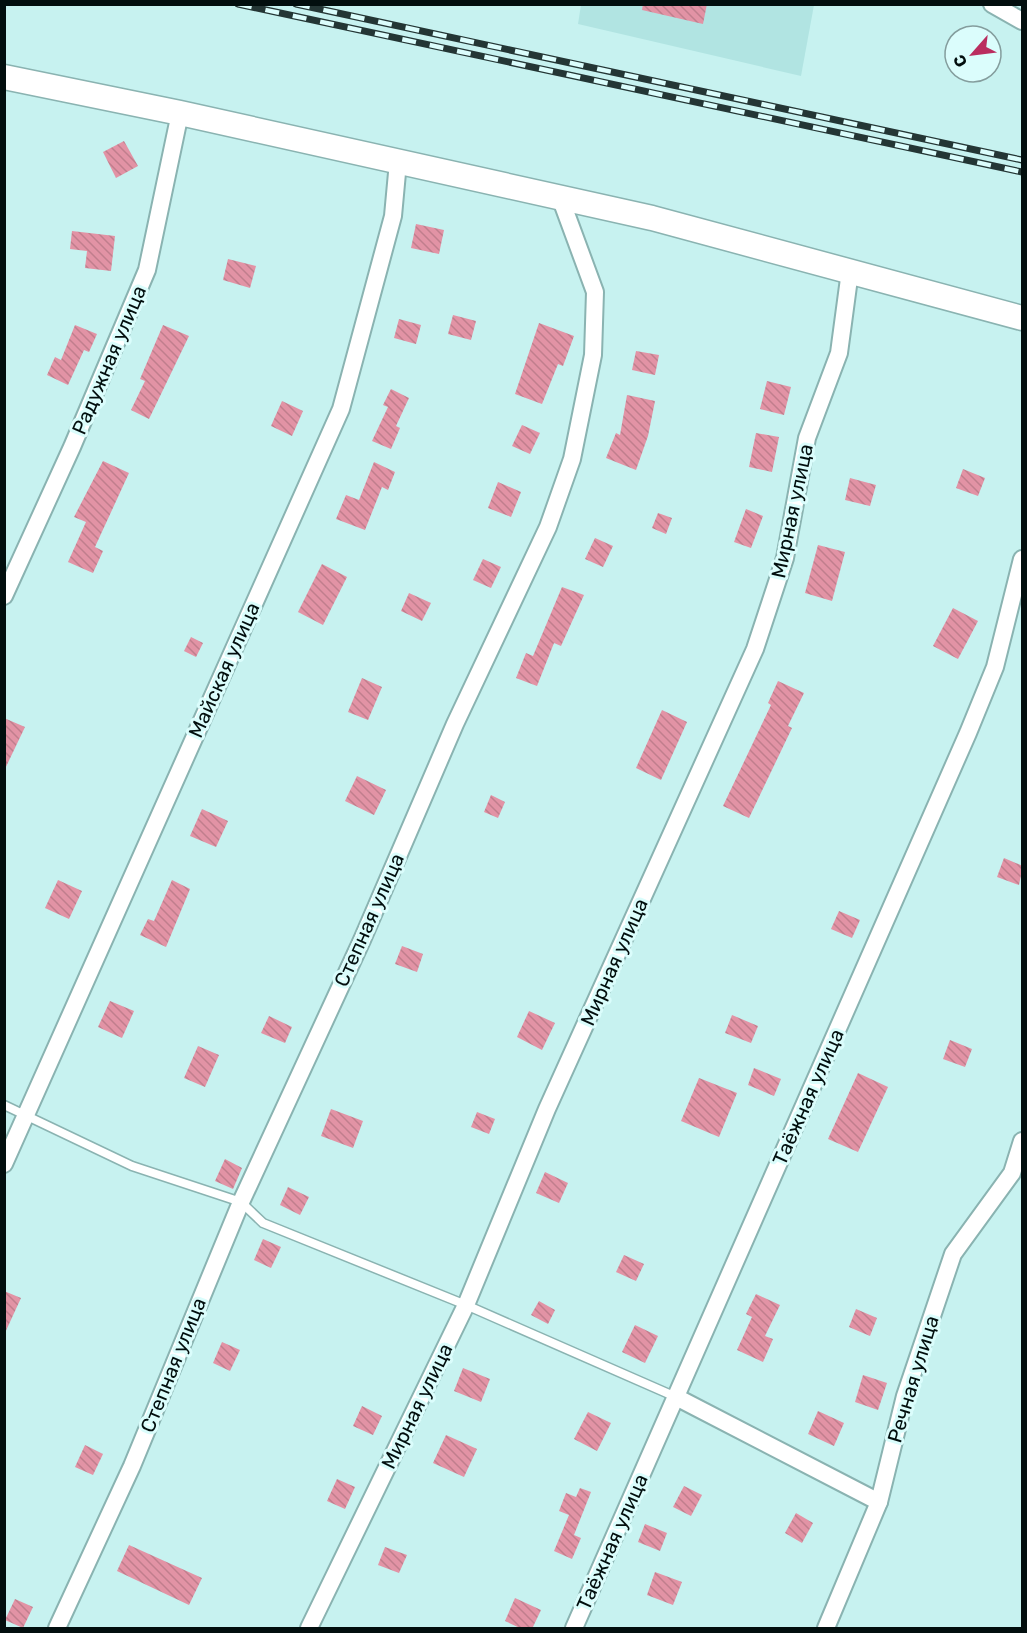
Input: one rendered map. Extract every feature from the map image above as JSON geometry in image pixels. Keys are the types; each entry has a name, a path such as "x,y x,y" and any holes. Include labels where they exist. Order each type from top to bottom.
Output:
{"street":[{"path":"992,4 1023,21"},
{"path":"4,77 180,113 652,218 1023,318"},
{"name":"Радужная улица","path":"4,596 72,447 147,270 180,113"},
{"name":"Майская улица","path":"4,1164 341,409 393,216 398,162"},
{"name":"Степная улица","path":"57,1629 132,1466 241,1202 362,940 454,724 548,527 572,459 593,355 595,292 560,197"},
{"name":"Мирная улица","path":"309,1629 466,1305 547,1109 755,649 784,558 807,438 839,353 850,272"},
{"name":"Таёжная улица","path":"574,1629 968,733 995,667 1023,559"},
{"name":"Речная улица","path":"826,1629 879,1502 905,1396 953,1254 1012,1173 1023,1141"},
{"path":"676,1396 879,1502"}],"lane":[{"path":"4,1105 132,1166 241,1202 263,1223 466,1305 676,1396"}],"shaded area":[{"path":"581,5 814,5 801,76 578,24"}],"building":[{"path":"643,4 707,4 703,24 642,10"},
{"path":"124,141 138,166 116,178 103,152"},
{"path":"416,224 444,230 439,254 411,248"},
{"path":"72,231 115,236 111,271 85,268 87,251 70,249"},
{"path":"228,259 256,266 250,288 223,280"},
{"path":"453,315 476,321 471,340 448,334"},
{"path":"399,319 421,325 416,344 394,338"},
{"path":"539,323 574,336 563,366 558,364 542,404 515,394"},
{"path":"75,325 97,334 89,352 84,350 68,385 47,375 55,357 61,360"},
{"path":"163,325 189,336 149,419 131,410 145,381 140,379"},
{"path":"636,351 659,355 655,375 632,370"},
{"path":"767,381 791,387 784,415 760,409"},
{"path":"391,389 409,398 396,426 400,428 391,449 372,441 388,407 383,405"},
{"path":"627,395 655,401 648,436 636,470 606,458 616,433 620,435"},
{"path":"282,401 303,411 292,436 271,426"},
{"path":"522,425 540,433 530,454 512,446"},
{"path":"756,433 779,437 772,472 749,467"},
{"path":"103,461 129,473 95,547 103,551 93,573 68,562 86,522 74,517"},
{"path":"374,462 395,472 388,490 382,487 365,530 336,519 346,495 359,500"},
{"path":"963,469 985,478 978,496 956,488"},
{"path":"850,478 876,485 870,506 845,500"},
{"path":"498,482 521,492 511,517 488,508"},
{"path":"746,509 763,516 751,548 734,542"},
{"path":"658,513 672,518 666,534 652,528"},
{"path":"595,538 613,546 603,567 585,559"},
{"path":"818,545 845,552 832,601 805,593"},
{"path":"483,559 501,567 491,588 473,580"},
{"path":"322,564 347,577 323,625 298,612"},
{"path":"562,587 584,595 561,646 554,643 537,686 516,678 526,653 533,656"},
{"path":"409,593 431,603 422,621 401,611"},
{"path":"953,608 978,621 958,659 933,646"},
{"path":"191,637 203,643 196,657 184,651"},
{"path":"362,678 382,687 368,720 348,712"},
{"path":"778,681 804,693 788,726 792,728 749,818 723,806 771,705 768,703"},
{"path":"662,710 687,722 661,780 636,768"},
{"path":"4,718 25,727 4,771"},
{"path":"357,776 386,790 374,815 345,801"},
{"path":"491,795 505,802 498,818 484,812"},
{"path":"202,809 228,821 216,847 190,836"},
{"path":"1004,858 1023,866 1019,885 997,877"},
{"path":"58,880 82,891 69,919 45,908"},
{"path":"172,880 190,889 166,947 140,935 148,919 154,921"},
{"path":"839,911 860,920 852,938 831,929"},
{"path":"402,946 423,954 417,972 395,964"},
{"path":"110,1001 134,1011 122,1038 98,1027"},
{"path":"529,1011 555,1023 542,1050 517,1037"},
{"path":"732,1015 758,1026 751,1043 725,1033"},
{"path":"269,1016 292,1027 285,1043 261,1033"},
{"path":"950,1040 972,1049 965,1067 943,1059"},
{"path":"198,1046 219,1055 205,1087 184,1078"},
{"path":"754,1068 781,1079 774,1096 748,1085"},
{"path":"858,1073 888,1087 858,1152 828,1139"},
{"path":"699,1078 737,1093 719,1137 681,1121"},
{"path":"331,1109 363,1121 353,1148 321,1136"},
{"path":"477,1112 495,1119 489,1134 471,1127"},
{"path":"225,1159 242,1168 233,1189 215,1181"},
{"path":"545,1172 568,1183 559,1203 536,1193"},
{"path":"288,1187 309,1197 300,1215 280,1205"},
{"path":"263,1239 281,1247 271,1268 254,1260"},
{"path":"624,1255 644,1264 636,1281 616,1272"},
{"path":"4,1291 21,1298 4,1335"},
{"path":"756,1294 780,1305 765,1336 773,1339 763,1362 737,1350 752,1317 746,1314"},
{"path":"539,1301 555,1310 548,1324 531,1315"},
{"path":"856,1309 877,1318 870,1336 849,1327"},
{"path":"635,1325 658,1336 645,1363 622,1352"},
{"path":"222,1342 240,1350 230,1371 213,1363"},
{"path":"463,1368 490,1379 481,1402 454,1391"},
{"path":"863,1375 887,1383 878,1410 855,1402"},
{"path":"362,1406 382,1416 373,1435 353,1426"},
{"path":"818,1411 844,1423 834,1446 808,1434"},
{"path":"588,1412 611,1423 597,1451 574,1439"},
{"path":"446,1435 477,1449 464,1477 433,1463"},
{"path":"85,1445 103,1454 93,1475 75,1467"},
{"path":"337,1479 355,1487 345,1509 327,1501"},
{"path":"684,1486 702,1495 691,1516 673,1507"},
{"path":"580,1488 591,1492 574,1535 581,1538 572,1559 554,1551 569,1515 559,1511 566,1493 576,1497"},
{"path":"796,1513 813,1523 802,1543 785,1533"},
{"path":"645,1524 667,1533 660,1551 638,1542"},
{"path":"129,1545 202,1578 189,1605 117,1571"},
{"path":"385,1547 407,1555 399,1573 378,1565"},
{"path":"655,1572 682,1582 673,1605 647,1595"},
{"path":"515,1598 541,1610 532,1629 522,1629 505,1621"},
{"path":"15,1599 33,1607 23,1628 5,1620"}],"railway":[{"path":"238,4 1022,172"},
{"path":"296,4 1022,160"}]}
